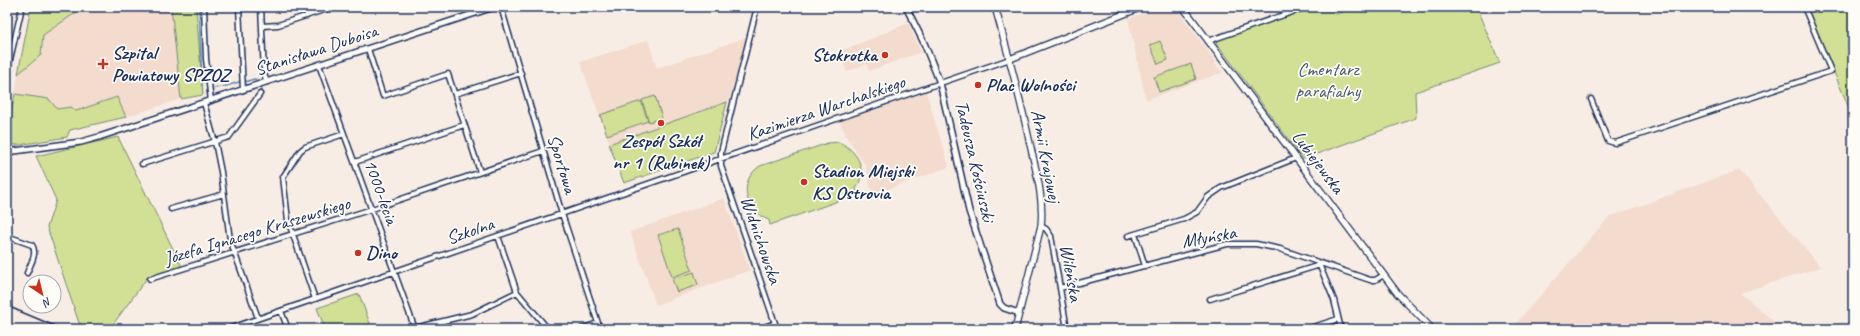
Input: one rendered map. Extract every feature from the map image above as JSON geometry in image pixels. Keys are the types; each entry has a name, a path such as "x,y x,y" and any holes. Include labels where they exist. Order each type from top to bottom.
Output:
{"main road":[{"name":"Armii Krajowej","path":"995,7 1010,59 1039,185 1042,209 1041,226 1015,329"},
{"path":"1010,59 1142,7"},
{"name":"Lubiejewska","path":"1184,8 1398,294 1432,329"}],"street":[{"path":"7,73 22,7"},
{"path":"204,7 206,59 210,101"},
{"path":"239,7 243,90"},
{"path":"261,7 264,74 267,82"},
{"path":"306,7 306,16"},
{"path":"262,26 278,25 333,7"},
{"name":"Stanisława Duboisa","path":"7,152 93,139 494,7"},
{"name":"Sportowa","path":"501,7 562,214 600,329"},
{"path":"721,159 757,7"},
{"name":"Tadeusza Kościuszki","path":"906,7 924,43 940,83 947,107 969,211 990,277 1000,304 1004,308 1019,313"},
{"path":"1208,41 1307,7"},
{"path":"1342,7 1351,7"},
{"path":"1591,99 1608,141 1615,143 1831,71 1804,7"},
{"path":"368,49 383,96 448,74 480,172"},
{"name":"Kazimierza Warchalskiego","path":"721,159 1010,59"},
{"name":"1000-lecia","path":"320,65 415,329"},
{"path":"455,94 521,73"},
{"path":"142,164 229,137 260,94"},
{"path":"204,103 215,142 228,228 234,252 258,318"},
{"path":"355,162 464,125"},
{"path":"315,298 288,220 283,177 300,151 306,147 344,134"},
{"name":"Józefa Ignacego Kraszewskiego","path":"150,279 372,210 543,151"},
{"path":"1128,236 1184,219 1196,212 1208,197 1221,188 1296,158"},
{"name":"Szkolna","path":"228,329 721,159"},
{"name":"Widnichowska","path":"721,159 721,166 777,329"},
{"path":"170,209 224,194"},
{"name":"Wileńska","path":"1041,226 1046,229 1051,236 1067,329"},
{"path":"1135,234 1145,266"},
{"path":"7,236 32,245 34,248 35,252 27,273"},
{"path":"498,236 517,292 548,329"},
{"name":"Młyńska","path":"1060,288 1227,244 1256,244 1280,248 1370,280 1375,280 1384,275"},
{"path":"1210,299 1319,263 1334,300 1341,329"},
{"path":"415,329 472,314 517,292"},
{"path":"281,311 288,329"},
{"path":"1307,329 1338,319"},
{"path":"580,329 598,323"},
{"path":"759,329 775,323"}],"shaded area":[{"name":"Szpital Powiatowy SPZOZ","path":"84,7 171,7 181,99 126,117 117,97 76,111 71,107 57,109 15,94 18,74 41,55 43,35"},
{"path":"1159,7 1168,7 1179,12 1216,62 1214,63 1223,72 1146,100 1128,19"},
{"path":"908,23 921,52 869,71 866,64 847,72 839,52"},
{"name":"Zespół Szkół nr 1 (Rubinek)","path":"747,37 714,152 624,183 580,62 648,40 657,68"},
{"path":"926,92 949,167 872,195 866,166 846,136 840,121"},
{"path":"1739,170 1821,267 1740,293 1783,329 1511,329 1609,217"},
{"path":"724,198 750,270 656,305 630,232"}],"green space":[{"path":"31,7 84,7 43,35 41,55 18,74"},
{"path":"171,7 196,7 203,95 181,99"},
{"name":"Cmentarz parafialny","path":"1314,7 1331,7 1336,14 1358,7 1476,7 1500,63 1415,92 1416,118 1303,159 1216,42 1217,40"},
{"path":"1806,7 1853,7 1853,117"},
{"path":"1160,41 1168,60 1158,64 1150,45"},
{"path":"1191,64 1196,79 1159,92 1154,77"},
{"path":"15,94 49,99 57,109 71,107 76,111 117,97 126,117 70,130 67,137 19,145 8,145 7,132"},
{"path":"655,96 662,118 649,122 642,100"},
{"path":"641,101 648,121 607,135 600,115"},
{"path":"727,102 714,152 624,183 609,144"},
{"path":"118,137 183,269 147,278 111,327 112,329 95,329 79,323 47,227 56,200 36,156"},
{"name":"Stadion Miejski KS Ostrovia","path":"839,142 851,150 859,162 861,175 856,189 858,194 770,225 769,220 754,210 747,196 746,188 748,180 753,172 760,166 828,143"},
{"path":"678,229 692,270 672,277 658,235"},
{"path":"694,272 698,285 677,292 672,279"},
{"path":"359,294 372,329 330,329 324,326 317,308"}],"waterway":[{"path":"199,7 202,86"},
{"path":"245,82 254,79 259,80"},
{"path":"214,88 239,82"},
{"path":"259,93 262,89"}],"railway":[{"path":"7,306 62,329"}],"place":[{"name":"Stokrotka","path":"885,55"},
{"name":"Szpital Powiatowy SPZOZ","path":"103,64"},
{"name":"Plac Wolności","path":"978,85"},
{"name":"Zespół Szkół nr 1 (Rubinek)","path":"661,123"},
{"name":"Stadion Miejski KS Ostrovia","path":"804,182"},
{"name":"Dino","path":"358,253"}]}
